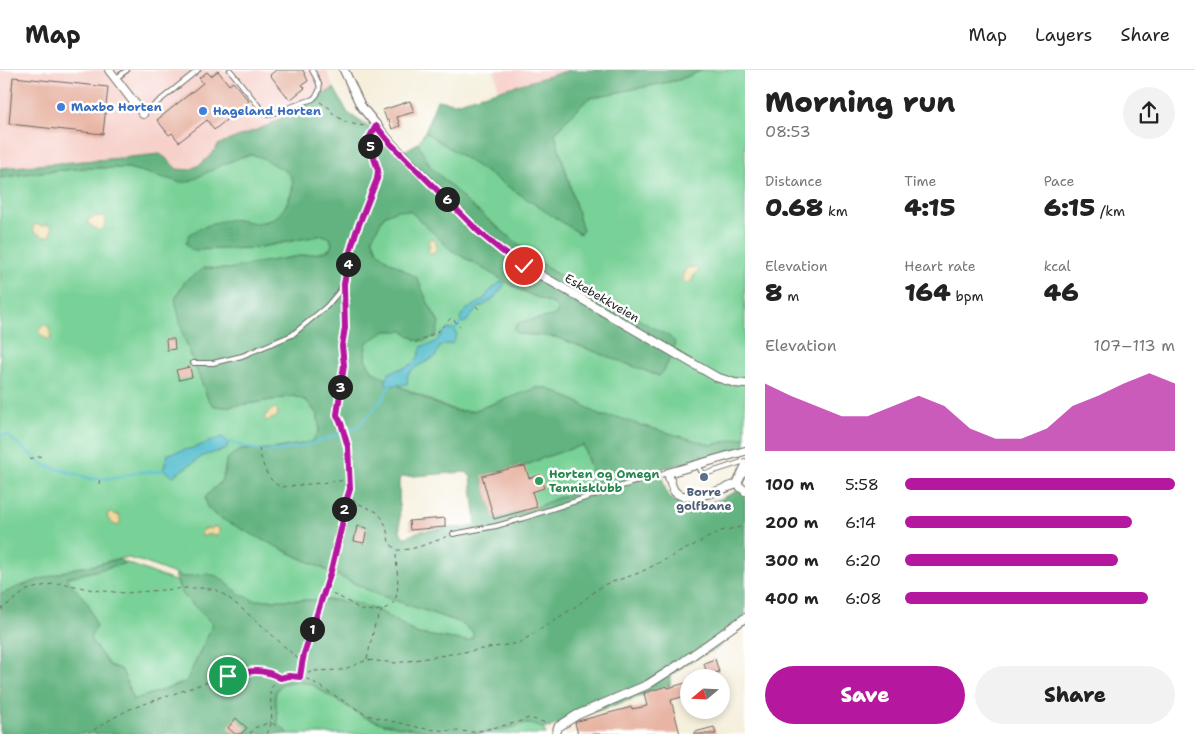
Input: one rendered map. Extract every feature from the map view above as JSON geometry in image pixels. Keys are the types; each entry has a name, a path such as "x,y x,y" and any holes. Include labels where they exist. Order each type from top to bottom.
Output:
{"street":[{"path":"109,70 143,114"},
{"name":"Eskebekkveien","path":"344,70 361,106 390,143 480,233 504,252 524,266 716,376 735,383 745,384"},
{"path":"745,451 668,473 676,493 691,497 717,492 737,484 745,467"},
{"path":"737,484 745,491"},
{"path":"557,731 577,715 646,685 680,664 745,618"}],"lane":[{"path":"116,79 126,70"},
{"path":"143,114 198,70"},
{"path":"230,70 265,114 268,115 313,98 319,93 320,89 312,70"},
{"path":"193,363 214,363 242,356 292,335 327,306 338,293 344,284 356,232 377,179 378,170 368,140 376,126"},
{"path":"698,464 701,471 705,474 745,461"},
{"path":"453,534 521,519 631,483 668,473"}],"path":[{"path":"313,98 331,109 333,114 346,122 357,125 376,126"},
{"path":"325,592 332,593 360,610 382,610 387,608 397,597 399,584 396,550 389,542 386,526 382,518 377,512 355,502 350,489 348,447 338,418 344,365 342,346 345,328 344,284"},
{"path":"476,306 479,309"},
{"path":"415,344 437,332 451,318 460,327"},
{"path":"259,448 270,479 281,487 349,480"},
{"path":"30,459 41,456"},
{"path":"99,484 100,477"},
{"path":"300,677 310,635 325,592 350,489"},
{"path":"300,677 313,671 342,670 367,660 396,663 519,643 578,605 603,586 639,574 721,531 745,526"},
{"path":"396,550 420,546 453,534"},
{"path":"0,610 27,590 61,583 93,590 124,592 187,588 216,590 259,623 302,664"},
{"path":"367,660 375,624 382,610"},
{"path":"87,734 130,709 202,684 252,670 271,672 280,678"},
{"path":"267,734 272,722 270,689 280,678 289,676 310,680 366,715 415,727 474,732 529,718 546,722 557,731"},
{"path":"250,734 254,728 272,722"},
{"path":"272,722 282,734"}],"shaded area":[{"path":"0,70 326,70 334,88 269,125 219,144 201,164 189,170 177,169 160,154 0,168"},
{"path":"494,70 570,70 498,91"}],"green space":[{"path":"570,70 703,70 679,80 589,98 567,119 555,134 583,231 580,234 425,132 437,100 455,103"},
{"path":"703,70 745,70 745,437 711,445 611,417 600,416 580,403 547,388 536,388 473,411 458,411 376,377 365,359 365,346 369,339 386,329 439,322 417,278 386,259 377,250 372,237 384,216 397,209 410,211 451,250 522,291 562,308 550,337 556,337 659,376 591,293 550,270 469,204 430,166 418,143 425,132 583,231 555,134 567,119 589,98 679,80"},
{"path":"334,88 348,113 404,151 418,143 430,166 469,204 550,270 670,337 675,342 667,365 659,376 556,337 519,334 515,331 515,326 520,322 553,316 557,313 557,308 553,304 522,291 451,250 410,211 397,210 384,216 372,238 377,250 386,259 417,278 439,323 436,336 424,341 416,340 403,331 386,331 366,343 365,359 372,371 391,382 443,407 458,411 473,411 536,388 547,388 580,403 600,416 617,417 711,445 745,437 745,447 661,469 665,488 671,498 680,504 690,506 724,497 744,488 745,485 745,627 730,636 717,649 689,662 670,676 670,686 544,729 535,725 521,723 515,727 487,732 458,734 384,724 364,717 311,684 290,682 282,684 276,690 275,695 278,723 289,734 0,734 0,595 17,587 75,568 117,559 127,563 66,578 88,603 96,626 90,639 109,665 122,670 133,700 186,682 213,624 182,594 174,573 183,577 206,574 218,576 240,594 253,600 334,600 359,604 381,612 418,634 468,641 473,638 473,632 461,623 379,595 269,543 220,518 208,509 205,497 220,483 225,473 226,460 233,454 241,450 273,449 312,442 319,430 318,415 307,401 294,396 224,407 214,406 208,399 183,335 175,299 185,281 204,268 228,269 324,252 330,249 332,244 330,238 323,235 256,248 192,250 186,244 189,234 218,222 234,220 262,223 273,219 281,212 289,200 293,188 293,182 288,173 262,158 251,155 229,162 188,182 179,182 128,168 86,168 0,178 0,168 160,154 177,169 189,170 201,164 219,144 269,125","holes":["583,445 596,486 555,499 537,507 494,519 482,476 525,466 542,458","466,472 471,477 476,525 421,531 408,537 403,537 400,530 399,480 401,477"]},
{"path":"252,155 261,157 291,173 292,191 283,211 272,220 256,223 242,222 192,250 256,248 323,235 330,238 332,244 330,249 314,254 228,269 204,268 183,335 208,399 214,406 224,407 294,396 307,401 318,416 319,430 312,442 273,449 241,450 226,460 224,473 220,481 205,497 285,551 379,595 461,623 473,632 473,638 468,641 418,634 381,612 359,604 334,600 262,600 249,602 128,558 75,568 0,595 0,178 86,168 128,168 179,181 241,157"},
{"name":"Horten og Omegn Tennisklubb","path":"583,445 596,486 555,499 537,507 494,519 482,476 525,466 542,458"},
{"path":"127,563 177,582 182,594 213,624 186,682 133,700 122,670 109,665 90,639 65,577"},
{"path":"290,682 311,684 364,717 384,724 427,731 473,734 289,734 278,723 275,695 282,684"},
{"path":"533,724 541,727 546,734 473,734"}],"sand":[{"path":"100,216 106,220 104,227 100,231 88,224 88,221 91,218"},
{"path":"35,224 41,226 49,224 52,229 50,236 45,237 34,232 33,227"},
{"path":"434,239 437,245 435,252 430,253 428,251 430,246 428,241"},
{"path":"689,267 696,268 699,271 691,282 685,283 682,278 683,274"},
{"path":"42,325 48,326 51,339 42,336 40,333"},
{"path":"275,408 278,411 277,417 266,421 264,418 268,412"},
{"path":"109,513 118,515 120,524 118,526 113,524 107,517"},
{"path":"214,527 219,528 217,536 209,534 202,536 202,531"}],"water":[{"path":"500,282 505,284 493,299 477,309 466,322 461,323 460,317 466,310 482,301"},
{"path":"447,329 455,329 457,335 453,343 443,345 439,348 435,357 416,367 408,374 407,384 390,386 385,382 389,373 414,362 422,346 434,342"},
{"path":"222,437 228,442 227,449 203,456 173,476 163,470 168,454 196,447"}],"building":[{"path":"276,70 303,70 308,81 302,85 305,88 290,100 270,75"},
{"name":"Hageland Horten","path":"218,71 229,85 233,82 249,101 214,130 207,120 179,142 172,133 169,135 157,120 203,83 199,78 207,72 211,76"},
{"path":"13,77 108,87 103,134 9,124"},
{"path":"410,101 414,112 397,117 400,126 392,129 383,110"},
{"path":"166,339 174,339 175,349 167,350"},
{"path":"190,367 192,377 179,380 176,370"},
{"path":"525,466 529,478 540,475 544,488 532,492 537,507 494,519 482,476"},
{"path":"445,518 445,527 410,530 409,521"},
{"path":"357,526 367,528 364,543 354,541"},
{"path":"715,659 718,669 706,669 704,663"},
{"path":"680,685 680,698 671,700 680,734 578,734 575,723 578,721 632,707 632,709 647,706 644,693 667,686 668,688"},
{"path":"236,718 247,728 241,734 235,734 228,728"},
{"path":"714,727 716,734 695,734 695,732"}],"waterway":[{"path":"455,329 461,323"},
{"path":"228,442 261,451 277,451 314,443 356,428 380,403 390,386"},
{"path":"0,435 7,435 44,465 92,479 115,478 139,472 163,470"}],"place":[{"name":"Maxbo Horten","path":"61,107"},
{"name":"Hageland Horten","path":"203,111"},
{"name":"Borre golfbane","path":"704,477"},
{"name":"Horten og Omegn Tennisklubb","path":"539,481"}],"route":[{"path":"228,676 252,670 271,672 280,678 289,676 300,677 304,654 331,571 350,489 348,447 337,415 344,365 342,346 345,328 344,284 356,232 377,179 378,170 368,140 376,126 390,143 480,233 524,266"}]}
